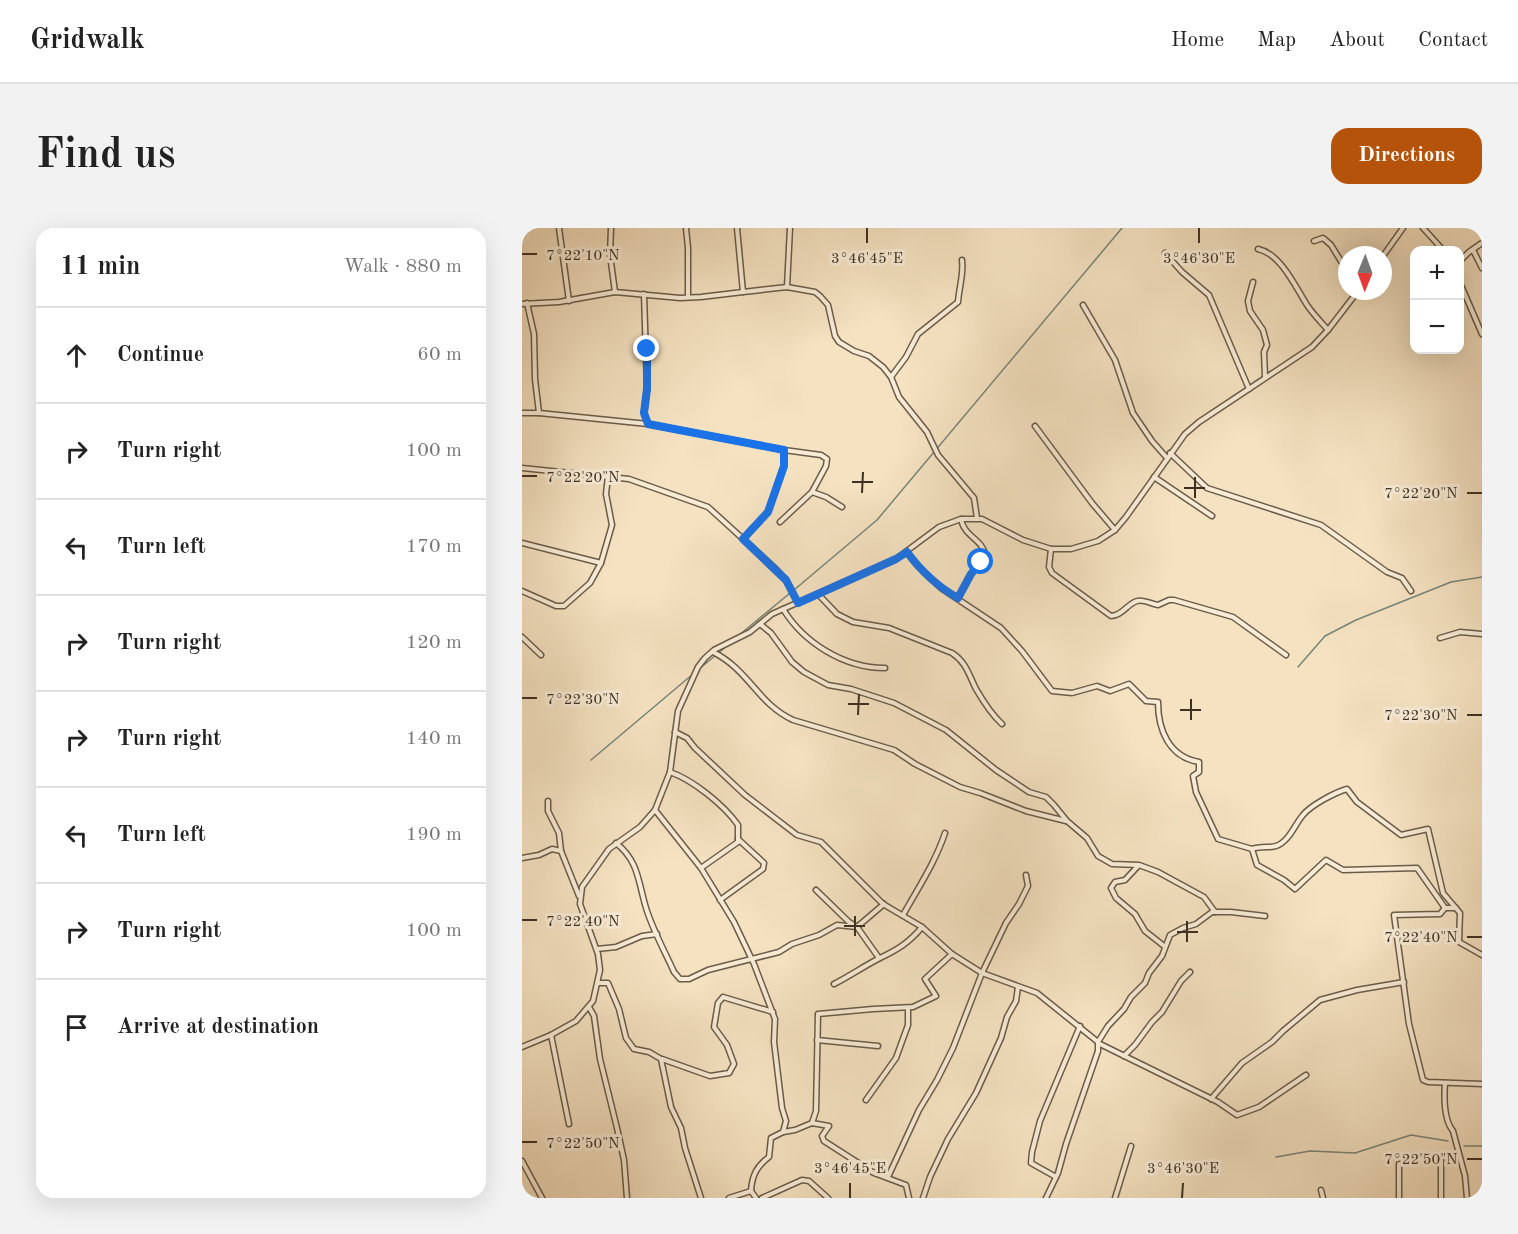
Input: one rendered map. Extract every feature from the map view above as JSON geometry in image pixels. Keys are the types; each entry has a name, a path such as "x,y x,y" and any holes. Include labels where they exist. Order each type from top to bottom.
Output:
{"street":[{"path":"559,228 569,301"},
{"path":"611,228 610,255 615,292"},
{"path":"686,228 688,297"},
{"path":"737,228 743,292"},
{"path":"787,287 790,228"},
{"path":"1390,246 1403,228"},
{"path":"1423,228 1439,246"},
{"path":"1314,241 1323,238 1338,256"},
{"path":"1464,258 1482,243"},
{"path":"1258,249 1266,251 1283,268 1308,306 1328,330"},
{"path":"1473,250 1482,268"},
{"path":"1165,253 1182,272 1209,295 1249,389"},
{"path":"891,377 906,357 918,334 958,302 962,260"},
{"path":"1253,282 1248,301 1250,311 1263,330 1267,345 1264,352 1265,378"},
{"path":"539,412 535,378 534,334 525,303 569,301 615,292 688,297 787,287 815,292 828,305 834,336 839,342 854,351 869,356 891,377 899,397 927,432 938,455 975,498 977,518"},
{"path":"1464,292 1482,333"},
{"path":"644,294 647,389 644,413 648,424"},
{"path":"579,896 582,887 609,849 640,827 655,810 670,772 678,711 698,667 713,652 750,632 772,614 896,559 939,527 961,519 977,518 992,523 1023,540 1051,549 1071,549 1087,545 1115,530 1185,434 1199,422 1312,347 1351,300"},
{"path":"1083,305 1115,360 1133,413 1167,458"},
{"path":"522,413 539,412 648,424 821,455 827,459 826,466 812,492 780,522"},
{"path":"1035,426 1115,530"},
{"path":"743,539 768,512 784,466 784,450"},
{"path":"1170,453 1207,488 1322,525 1387,572 1402,578 1411,591"},
{"path":"522,468 629,479 708,507 786,580 798,603"},
{"path":"522,591 556,606 564,606 590,583 601,563 612,525 606,494 608,476"},
{"path":"1154,477 1212,516"},
{"path":"812,492 842,507"},
{"path":"958,598 985,555 982,546 962,527 961,519"},
{"path":"522,543 601,563"},
{"path":"1051,549 1049,567 1052,573 1111,616 1117,616 1135,602 1142,601 1158,605 1174,600 1233,617 1286,655"},
{"path":"907,552 941,588 1001,628 1052,690 1072,693 1097,686 1110,691 1129,684 1146,701 1158,702 1158,719 1167,744 1187,760 1199,762 1200,772 1193,776 1196,792 1218,839 1252,849 1276,846 1286,839 1304,813 1339,791 1347,789 1357,802 1401,835 1428,829 1443,893 1460,913 1459,942 1482,955"},
{"path":"818,594 837,614 845,618 863,624 889,628 943,649 959,658 977,690 1002,724"},
{"path":"783,609 793,626 828,653 871,667 885,668"},
{"path":"760,624 771,633 792,662 804,672 828,685 851,689 894,703 946,730 996,770 1029,792 1046,797 1066,821 1087,838 1098,856 1112,864 1139,865 1158,872 1204,897 1215,912"},
{"path":"1440,638 1460,632 1482,634"},
{"path":"522,637 541,654"},
{"path":"713,652 739,669 769,705 793,720 894,750 915,764 960,787 1026,811 1066,821"},
{"path":"675,732 687,738 745,795 785,826 797,835 814,838 821,842 884,904 922,927 952,954 982,973 1037,993 1099,1043 1237,1115 1259,1107 1306,1075"},
{"path":"670,772 697,788 731,815 738,825 738,842 701,868"},
{"path":"522,1047 576,1021 593,1001 600,970 596,949 579,896 561,851 559,833 549,811 548,801"},
{"path":"655,810 701,868 720,900 751,958 773,1012 774,1042 782,1108 786,1121 783,1132"},
{"path":"903,915 940,848 945,833"},
{"path":"720,900 763,869 764,863 738,839"},
{"path":"616,843 632,860 638,873 647,912 674,972 681,979 689,979 708,970 779,952 837,925 857,927 884,904"},
{"path":"522,858 539,855 552,849 561,851"},
{"path":"1252,849 1257,865 1284,879 1295,889 1326,860 1343,870 1417,868 1445,908"},
{"path":"1139,865 1125,880 1115,882 1111,888 1116,898 1135,914 1145,931 1164,946"},
{"path":"888,1177 919,1110 953,1048 982,973 1006,923 1028,886 1026,875"},
{"path":"816,890 857,927 879,958"},
{"path":"1445,908 1456,908"},
{"path":"1445,908 1440,914 1394,915 1409,1024 1423,1080 1482,1084"},
{"path":"1047,1198 1056,1177 1099,1043 1108,1026 1145,983 1149,973 1162,956 1170,935 1183,927 1196,924 1215,912 1254,913 1265,916"},
{"path":"834,984 902,947 922,927"},
{"path":"596,949 616,946 642,936 657,934"},
{"path":"812,1123 816,1110 818,1014 908,1008 924,1003 936,996 925,979 952,954"},
{"path":"1124,1056 1136,1045 1162,1012 1181,981 1190,972"},
{"path":"1210,1099 1242,1063 1272,1042 1320,1000 1357,990 1404,982"},
{"path":"598,983 608,983 619,1010 626,1038 634,1049 649,1052 661,1059 710,1076 729,1073 734,1064 727,1046 714,1027 718,1003 723,997 773,1012"},
{"path":"924,1198 930,1177 948,1139 976,1093 1001,1038 1007,1017 1016,1001 1018,987"},
{"path":"589,1006 594,1016 600,1059 618,1128 624,1160 627,1198"},
{"path":"866,1100 896,1058 908,1025 908,1008"},
{"path":"1056,1177 1031,1163 1032,1152 1040,1121 1080,1026"},
{"path":"551,1035 569,1124"},
{"path":"818,1040 878,1046"},
{"path":"661,1059 671,1107 681,1128 701,1198"},
{"path":"1445,1083 1448,1119 1462,1164 1467,1198"},
{"path":"756,1198 751,1191 752,1177 759,1164 770,1157 771,1138 812,1123 829,1126 822,1136 824,1141 874,1173 906,1185 909,1198"},
{"path":"1115,1198 1131,1146"},
{"path":"1441,1156 1442,1198"},
{"path":"522,1161 542,1198"},
{"path":"1399,1164 1399,1198"},
{"path":"762,1198 802,1180 809,1181 828,1198"},
{"path":"1321,1190 1323,1198"},
{"path":"729,1198 751,1191"}],"waterway":[{"path":"794,590 877,520 1122,228"},
{"path":"1298,667 1325,636 1356,620 1451,582 1482,577"},
{"path":"738,636 790,593"},
{"path":"699,669 728,645"},
{"path":"591,760 693,674"},
{"path":"1276,1157 1310,1151 1355,1153 1411,1135 1448,1141"},
{"path":"1464,1146 1482,1146"}],"route":[{"path":"647,349 647,389 644,413 648,424 784,450 784,466 768,512 743,539 777,569 786,580 798,603 907,552 941,588 958,598 971,574 981,562"}]}
